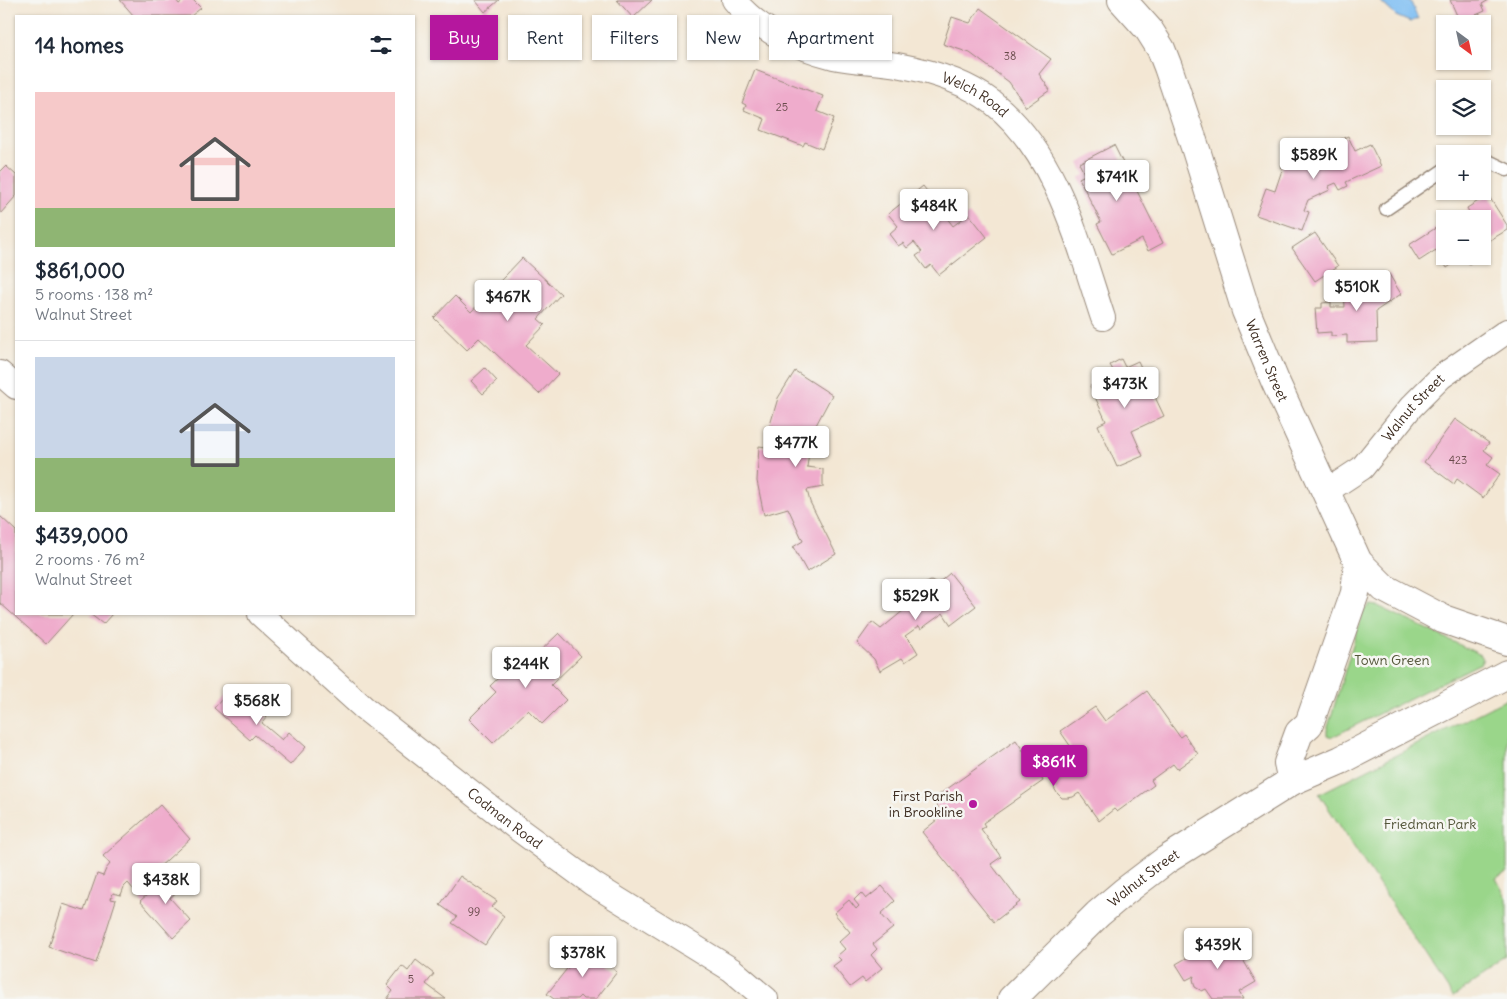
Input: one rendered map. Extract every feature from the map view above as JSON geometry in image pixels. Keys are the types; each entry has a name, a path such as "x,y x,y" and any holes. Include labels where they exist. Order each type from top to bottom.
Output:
{"street":[{"name":"Welch Road","path":"734,0 743,12 760,25 778,36 802,46 834,57 901,66 935,74 966,86 994,103 1028,141 1053,180 1072,223 1103,318"},
{"name":"Warren Street","path":"1125,1 1149,30 1161,50 1196,150 1246,311 1275,381 1358,562 1384,588 1444,619 1507,641"},
{"name":"Walnut Street","path":"1327,491 1362,468 1399,421 1441,377 1507,331"},
{"path":"0,373 15,386"},
{"path":"1292,781 1288,763 1298,733 1309,724 1355,593 1358,562"},
{"name":"Codman Road","path":"261,615 364,708 514,826 593,884 732,970 766,999"},
{"name":"Walnut Street","path":"1012,999 1074,937 1124,892 1166,860 1292,781 1342,760 1507,674"}],"lane":[{"path":"1491,162 1507,170"},
{"path":"1386,209 1436,175"}],"green space":[{"name":"Town Green","path":"1371,605 1378,606 1481,655 1483,659 1481,663 1332,737 1327,735 1327,730 1363,611"},
{"name":"Friedman Park","path":"1507,699 1507,872 1496,878 1507,899 1507,961 1453,997 1319,794"}],"water":[{"path":"1379,0 1410,0 1418,19 1410,22 1396,16"}],"building":[{"path":"120,0 176,0 179,4 184,0 193,0 201,8 192,15 133,15"},
{"path":"475,0 499,0 485,12"},
{"path":"617,0 652,0 636,15 630,15"},
{"path":"1450,0 1489,0 1482,4 1485,11 1476,15 1457,15"},
{"path":"980,8 1051,59 1039,74 1050,90 1026,107 1009,82 970,53 943,44 952,17 970,23"},
{"path":"755,70 823,96 817,111 834,118 822,149 805,142 803,146 761,130 765,119 744,110 746,105 742,103"},
{"path":"1348,136 1355,151 1370,144 1381,166 1346,182 1348,186 1340,190 1336,183 1329,186 1330,190 1308,200 1304,210 1309,212 1302,231 1256,215 1266,188 1275,191 1282,170 1281,166"},
{"path":"1114,145 1163,243 1148,251 1142,239 1112,254 1097,224 1101,222 1079,178 1085,175 1079,163"},
{"path":"6,166 15,174 15,197 0,214 0,172"},
{"path":"923,186 934,200 938,197 947,209 943,213 953,226 969,214 987,237 939,275 931,265 926,269 916,256 922,252 914,242 907,248 903,243 898,246 889,234 898,226 888,214"},
{"path":"1480,200 1491,200 1507,225 1507,230 1491,240 1491,210 1468,210 1467,208"},
{"path":"1436,228 1436,250 1419,261 1409,245"},
{"path":"1315,233 1338,266 1315,281 1292,248"},
{"path":"522,258 561,294 538,319 545,325 526,345 558,374 539,394 479,338 467,350 434,318 455,296 471,312"},
{"path":"1389,274 1401,294 1376,311 1377,342 1347,343 1347,335 1331,336 1331,332 1317,333 1315,308 1322,308 1322,303 1331,302 1331,307 1345,307 1344,291 1365,290"},
{"path":"1121,359 1125,367 1138,361 1164,416 1132,431 1143,456 1117,467 1098,425 1106,421 1090,386 1114,372 1110,365"},
{"path":"485,368 497,381 483,394 471,381"},
{"path":"795,371 832,395 815,427 807,467 823,469 823,487 807,490 810,502 836,554 807,572 793,547 803,541 788,508 764,515 757,481 759,446 786,450 791,432 770,425 778,398"},
{"path":"1455,419 1489,443 1484,450 1493,457 1487,465 1500,474 1483,498 1457,479 1454,484 1424,462"},
{"path":"0,516 15,530 15,615 72,615 46,644 0,603"},
{"path":"950,573 976,606 951,625 943,613 921,629 919,626 905,636 918,653 905,662 902,658 880,671 874,659 857,643 872,622 881,629 921,596 921,588 924,584 931,581 937,584"},
{"path":"91,615 111,615 103,624"},
{"path":"559,633 581,656 551,685 566,700 542,724 528,710 493,743 469,719 496,692 490,686 523,654 530,661"},
{"path":"233,687 267,717 262,723 282,740 289,732 306,747 290,765 255,735 250,740 214,708"},
{"name":"First Parish in Brookline","path":"1147,691 1180,737 1184,734 1198,754 1177,769 1173,764 1151,780 1154,785 1117,812 1114,809 1099,821 1079,793 1073,797 1062,798 1057,793 1054,788 1055,781 1063,773 1057,765 1041,777 1043,781 983,823 985,826 981,829 1001,857 991,864 1020,902 994,922 922,832 943,815 933,799 1016,740 1030,761 1052,746 1059,756 1071,747 1060,731 1095,707 1105,721"},
{"path":"160,805 190,839 134,890 128,883 121,895 113,893 111,899 116,900 96,963 49,947 63,904 84,911 97,874 103,876 110,864 103,856"},
{"path":"162,870 180,889 170,898 191,921 173,938 140,901 156,887 150,880"},
{"path":"460,876 497,901 492,907 504,916 485,945 452,923 457,917 440,905"},
{"path":"882,886 895,901 881,914 893,928 873,944 877,949 871,955 882,968 865,982 862,978 850,987 833,966 841,960 837,956 845,949 839,942 850,932 834,913 849,900 856,909 859,906 854,900 861,893 866,899"},
{"path":"1228,934 1256,982 1239,992 1243,999 1213,999 1206,989 1202,991 1195,987 1194,976 1186,980 1176,964"},
{"path":"585,946 617,972 596,999 583,999 580,996 577,999 554,999 547,994"},
{"path":"416,960 434,974 426,984 446,999 387,999 393,991 387,985 402,966 408,971"}],"place":[{"name":"First Parish in Brookline","path":"973,804"}]}
